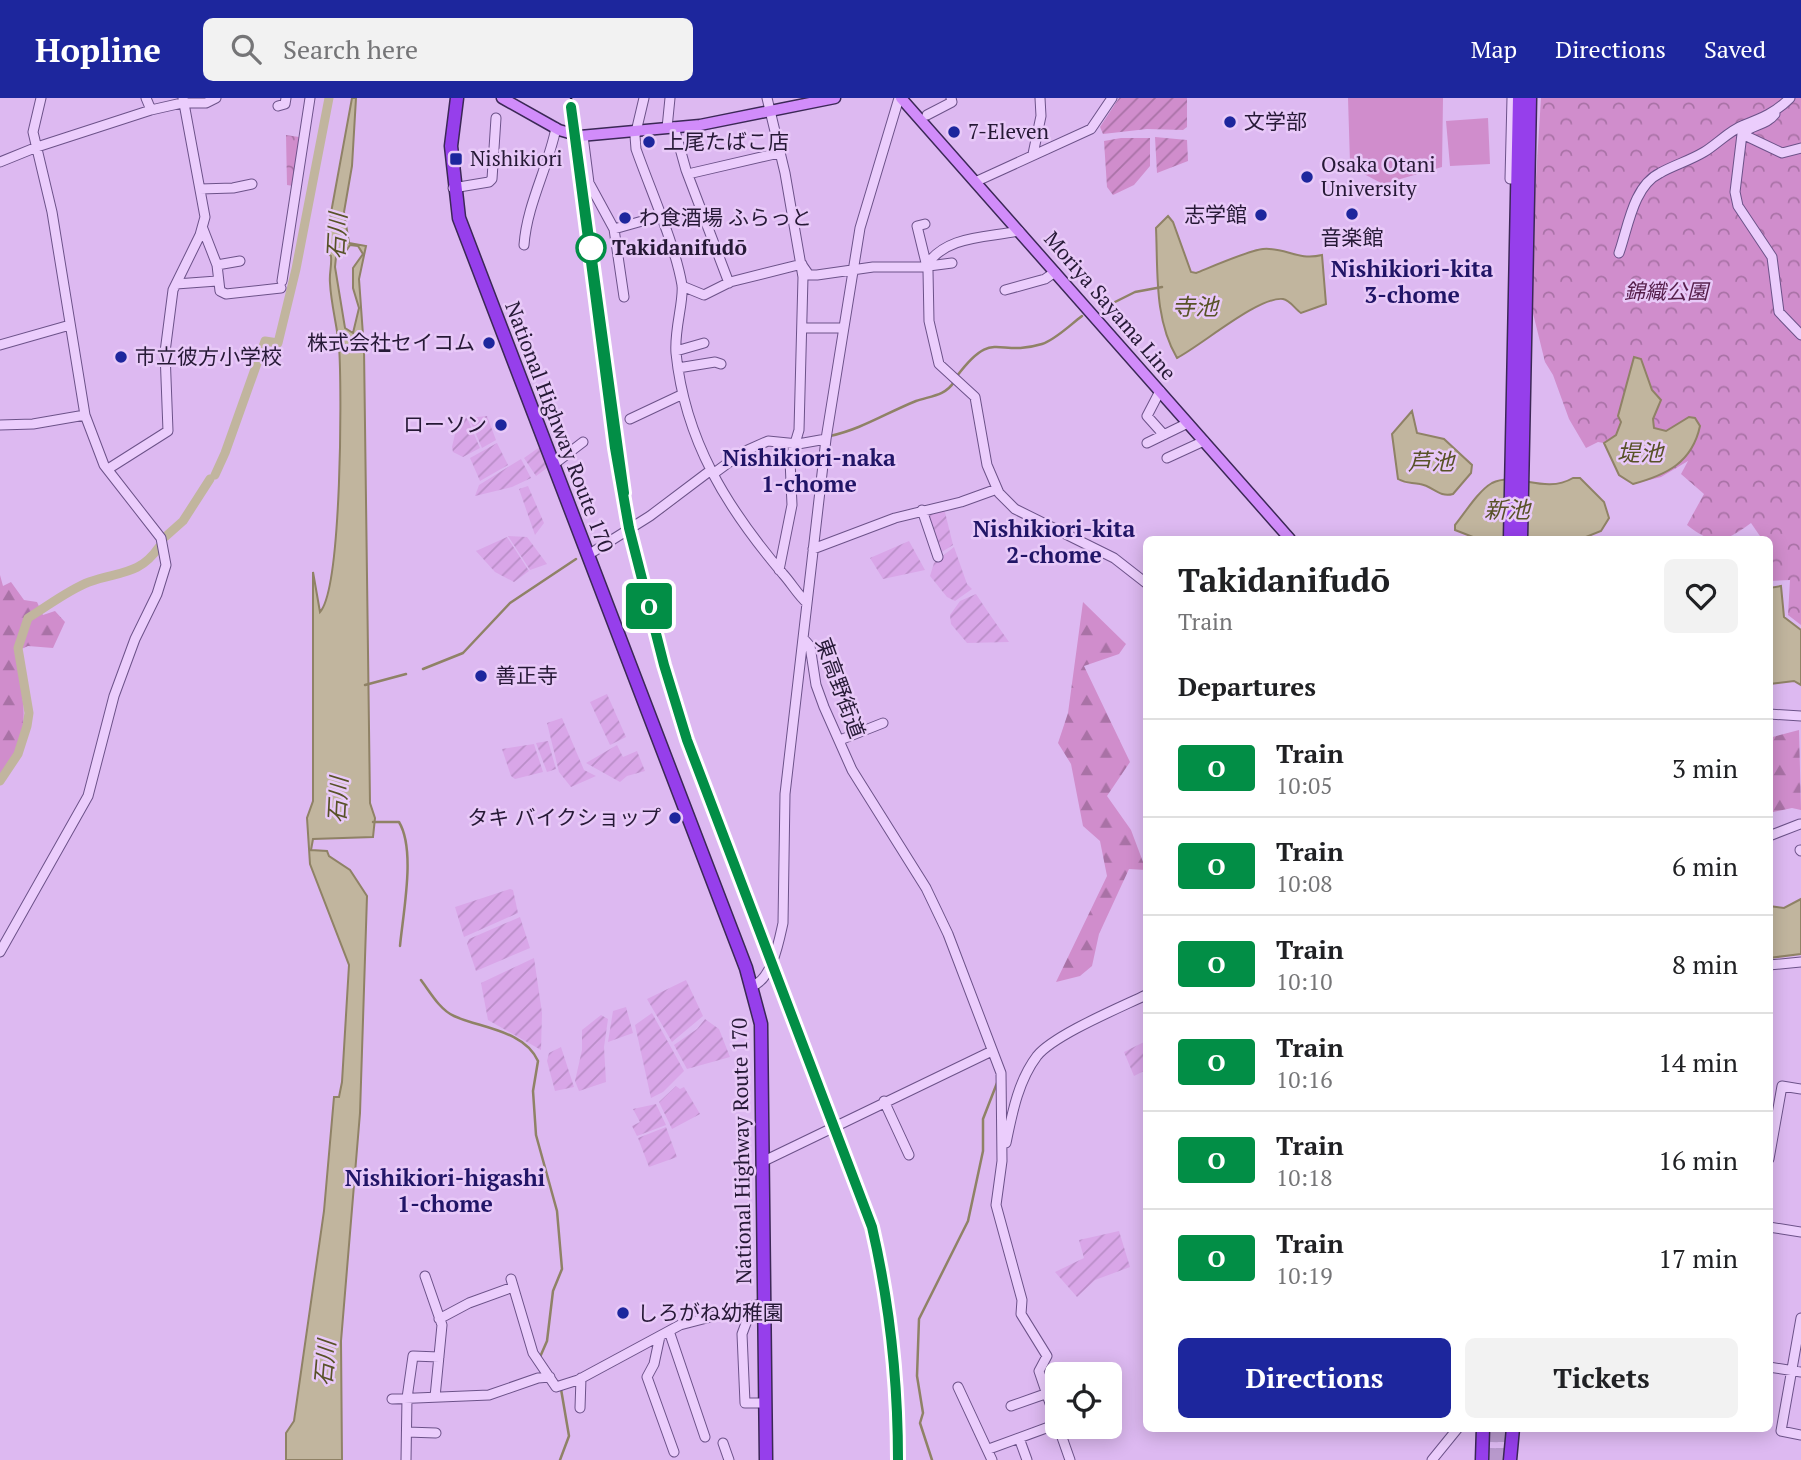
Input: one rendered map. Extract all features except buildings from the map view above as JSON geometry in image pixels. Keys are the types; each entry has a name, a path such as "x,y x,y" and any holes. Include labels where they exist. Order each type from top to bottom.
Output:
{"highway":[{"name":"National Highway Route 170","path":"457,98 451,146 453,188 466,239 752,986 761,1024 764,1161 758,1305 766,1460"},
{"path":"1519,98 1517,476 1521,536"},
{"path":"1519,178 1530,98"},
{"path":"1510,536 1517,476"},
{"path":"1482,1460 1483,1432"},
{"path":"1510,1460 1513,1432"}],"main road":[{"path":"502,98 556,128 583,136 716,123 835,98"},
{"name":"Moriya Sayama Line","path":"900,98 1287,536"}],"street":[{"path":"0,952 88,796 114,696 135,639 157,594 166,565 161,538 108,470 96,447 85,415 52,212 37,147 34,121 41,98"},
{"path":"146,98 151,110"},
{"path":"0,162 37,147 151,110 183,101 206,103 216,98"},
{"path":"278,106 285,104 286,98"},
{"path":"203,229 218,265 217,281 220,290 226,294 282,284 310,98"},
{"path":"644,98 636,149 682,286 674,332 681,395 699,450 712,472 779,570 807,603"},
{"path":"670,98 670,128 729,282"},
{"path":"767,98 802,264 803,328 796,444 790,460 791,520 779,570"},
{"name":"東高野街道","path":"900,98 860,228 842,328 803,638 810,646 816,685 863,789 926,888 948,934 992,1051 1002,1086 1002,1155"},
{"path":"927,115 952,102 951,98"},
{"path":"1034,154 1041,116 1040,98"},
{"path":"975,182 1096,125 1112,98"},
{"path":"1512,98 1519,178"},
{"path":"1790,98 1768,123 1747,129 1742,134 1735,192 1738,206 1772,257 1779,312 1801,335"},
{"path":"108,470 168,431 165,352 176,284 203,229 205,217 183,101"},
{"path":"1619,253 1632,210 1646,184 1657,174 1687,163 1742,125 1755,123 1778,110"},
{"path":"453,188 489,182 496,118"},
{"path":"524,245 525,230 554,145 556,128"},
{"path":"484,132 495,132"},
{"path":"1742,134 1782,153 1801,148"},
{"path":"583,136 589,183 614,229 624,297"},
{"path":"688,174 779,153"},
{"path":"200,189 233,188 252,184"},
{"path":"614,229 660,215"},
{"path":"917,226 926,266 929,321 939,363 975,397 987,465 997,489 1015,509 1114,558 1143,581"},
{"path":"926,266 934,254 950,244 1019,231"},
{"path":"218,265 240,261"},
{"path":"802,264 808,275 853,269 952,263"},
{"path":"682,286 704,295 729,282 802,264"},
{"path":"1005,290 1045,279 1055,272"},
{"path":"176,284 217,281"},
{"path":"0,345 70,325"},
{"path":"803,328 842,328"},
{"path":"676,351 704,344"},
{"path":"678,368 715,362 721,364"},
{"path":"1160,391 1147,416 1164,435"},
{"path":"630,419 681,395"},
{"path":"0,425 33,424 85,415"},
{"path":"1147,443 1188,423"},
{"path":"589,555 712,472 760,444 777,441 796,444 826,439"},
{"path":"1167,458 1204,441"},
{"path":"553,465 583,442"},
{"path":"813,549 922,510 961,502 997,489"},
{"path":"922,510 938,557"},
{"path":"752,986 763,979 779,944 783,923 785,794 803,638"},
{"path":"1773,714 1801,716"},
{"path":"839,740 883,723"},
{"path":"1773,834 1800,824"},
{"path":"1773,964 1801,961"},
{"path":"1011,1406 1045,1394 1039,1371 1047,1356 1021,1314 1022,1300 996,1205 1002,1155 1018,1093 1040,1053 1076,1030 1143,996"},
{"path":"764,1161 992,1051"},
{"path":"1773,1137 1782,1086 1801,1089"},
{"path":"884,1101 909,1155"},
{"path":"1773,1228 1801,1232"},
{"path":"425,1276 439,1320 435,1397"},
{"path":"439,1320 512,1283 528,1341 550,1377 560,1386 581,1378 670,1331 700,1319 758,1305"},
{"path":"758,1305 742,1334 745,1403 765,1403"},
{"path":"1801,1318 1796,1371 1781,1431 1801,1435"},
{"path":"670,1331 705,1437"},
{"path":"660,1336 654,1364 647,1377 674,1452"},
{"path":"406,1460 407,1398 413,1356 439,1357"},
{"path":"1773,1368 1796,1371"},
{"path":"393,1399 489,1395 538,1378 550,1377"},
{"path":"580,1408 581,1378"},
{"path":"958,1387 992,1460"},
{"path":"989,1449 1045,1429"},
{"path":"407,1432 436,1433"},
{"path":"1432,1460 1455,1432"},
{"path":"1019,1438 1027,1460"},
{"path":"1062,1439 1070,1460"},
{"path":"723,1443 729,1460"}],"shaded area":[{"path":"487,416 496,440 482,448 469,418"},
{"path":"467,418 480,448 463,457 453,452 452,447 458,421"},
{"path":"497,443 508,465 480,481 470,458"},
{"path":"541,446 547,468 536,476 524,458"},
{"path":"521,459 531,478 512,487 475,496 479,485"},
{"path":"528,486 544,523 535,535 519,489"},
{"path":"944,508 953,545 940,553 926,510"},
{"path":"508,536 527,537 547,564 530,570"},
{"path":"507,537 529,571 514,582 495,572 476,551"},
{"path":"909,541 925,570 883,579 870,558"},
{"path":"954,547 967,584 972,589 955,601 947,597 930,576 934,563"},
{"path":"976,594 1009,642 967,643 951,624 950,615 960,601"},
{"path":"607,694 626,737 610,745 590,702"},
{"path":"562,718 584,770 596,776 571,787 559,772 547,723"},
{"path":"548,741 556,769 547,772 536,743"},
{"path":"534,744 543,772 515,779 511,776 502,749"},
{"path":"617,745 623,757 637,751 645,771 627,776 620,782 586,763"},
{"path":"513,890 518,913 464,937 455,907"},
{"path":"520,917 530,948 476,971 467,944 469,939"},
{"path":"534,958 542,1013 541,1050 488,1020 481,983"},
{"path":"686,980 703,1016 672,1042 647,999"},
{"path":"626,1007 633,1033 608,1042 613,1011"},
{"path":"652,1013 684,1071 663,1092 651,1098 635,1025"},
{"path":"601,1015 608,1019 604,1047 606,1082 579,1091 575,1081 582,1050 582,1030"},
{"path":"705,1019 719,1029 730,1057 687,1069 674,1045 697,1029"},
{"path":"1143,1042 1143,1072 1134,1076 1124,1052"},
{"path":"561,1047 574,1087 555,1091 547,1061 549,1053"},
{"path":"676,1086 680,1089 684,1087 700,1114 672,1129 659,1102"},
{"path":"656,1104 666,1125 637,1136 632,1126 640,1122 633,1109"},
{"path":"666,1127 677,1157 649,1167 638,1138"},
{"path":"1119,1231 1130,1267 1095,1280 1077,1297 1055,1272 1084,1258 1079,1240"}],"green space":[{"path":"1119,98 1187,98 1187,127 1183,130 1147,129 1103,134 1100,127"},
{"path":"1348,98 1443,98 1442,167 1383,184 1362,173 1350,163"},
{"name":"錦織公園","path":"1541,98 1801,98 1801,625 1788,615 1790,580 1773,581 1773,536 1760,536 1751,523 1731,536 1705,536 1687,525 1704,494 1681,474 1688,461 1661,477 1633,484 1619,475 1604,443 1598,442 1586,448 1569,419 1553,375 1545,362 1531,305 1530,273"},
{"path":"1488,118 1490,164 1450,166 1446,121"},
{"path":"286,135 299,137 293,186 287,185"},
{"path":"1155,137 1187,140 1188,161 1157,173"},
{"path":"1150,138 1150,166 1134,185 1113,195 1107,187 1104,141"},
{"path":"0,575 3,586 11,582 24,600 37,602 43,615 55,611 65,622 53,648 28,646 15,652 24,717 18,744 0,778"},
{"path":"1083,602 1126,644 1119,654 1084,666 1130,762 1107,796 1131,830 1143,862 1143,870 1129,869 1099,934 1092,966 1080,976 1056,982 1107,876 1100,841 1083,826 1071,764 1058,743 1068,713"},
{"path":"1799,730 1801,810 1792,808 1773,812 1773,737"}],"water":[{"name":"石川","path":"352,98 356,98 352,166 344,212 349,243 366,246 359,279 364,349 370,803 375,818 373,837 313,839 311,850 327,851 329,856 350,870 367,896 360,1113 341,1341 342,1460 286,1460 286,1433 294,1421 324,1211 334,1097 339,1097 342,1082 349,965 310,864 307,818 313,801 313,572 320,612 327,595 333,566 339,485 339,346 331,291 331,256 326,252","holes":["350,245 358,246 363,254 353,268 353,288 359,308 353,333 345,328 335,267 337,247 344,254"]},
{"name":"寺池","path":"1168,216 1173,222 1191,272 1196,273 1240,255 1263,249 1305,256 1322,255 1326,304 1301,313 1286,300 1273,300 1246,313 1177,358 1164,327 1157,278 1156,228"},
{"name":"堤池","path":"1634,357 1641,359 1652,390 1661,400 1653,419 1654,428 1666,431 1689,417 1695,418 1700,426 1691,449 1676,466 1633,484 1619,475 1604,443 1616,435 1621,422 1618,416"},
{"name":"芦池","path":"1412,411 1417,433 1444,439 1472,465 1471,473 1453,494 1440,493 1425,485 1398,479 1392,434"},
{"name":"新池","path":"1580,478 1604,502 1609,518 1601,531 1588,536 1470,536 1455,530 1455,525 1472,503 1492,483 1511,480 1541,484 1562,483"},
{"path":"1781,586 1784,617 1801,630 1801,685 1794,681 1773,684 1773,587"},
{"path":"1801,899 1801,954 1773,958 1773,907 1784,908"}],"waterway":[{"path":"215,475 265,341 278,343 296,269 329,98"},
{"path":"1101,309 1135,292 1162,287"},
{"path":"957,376 979,352 988,348 1042,344 1082,316"},
{"path":"830,436 942,393 954,382"},
{"path":"165,537 183,521 210,479"},
{"path":"662,512 679,499"},
{"path":"0,781 18,754 27,726 29,713 18,648 28,618 81,585 136,568 159,547"},
{"path":"423,669 463,653 510,603 576,559"},
{"path":"365,685 406,674"},
{"path":"373,822 399,822 404,834 408,865 400,946"},
{"path":"421,980 444,1010 464,1020 512,1036 523,1043 538,1061 533,1091 536,1135 557,1211 562,1269 553,1291 547,1341 540,1357"},
{"path":"932,1460 920,1423 923,1413 917,1376 919,1319 968,1221 983,1151 983,1119 997,1083"},
{"path":"560,1460 569,1436 561,1389"}],"tunnel":[{"path":"1491,1460 1492,1432"},
{"path":"1502,1432 1502,1460"}],"railway":[{"path":"571,98 616,448 630,528 679,717 872,1227 892,1343 898,1460"}],"train":[{"name":"O","path":"624,493 571,107 615,448 629,528 679,717 872,1227 890,1313 898,1383 898,1460"}],"place":[{"name":"文学部","path":"1230,122"},
{"name":"7-Eleven","path":"954,132"},
{"name":"上尾たばこ店","path":"649,142"},
{"name":"Nishikiori","path":"456,159"},
{"name":"Osaka Otani University","path":"1307,177"},
{"name":"音楽館","path":"1352,214"},
{"name":"志学館","path":"1261,215"},
{"name":"わ食酒場 ふらっと","path":"625,218"},
{"name":"Takidanifudō","path":"591,248"},
{"name":"株式会社セイコム","path":"489,343"},
{"name":"市立彼方小学校","path":"121,357"},
{"name":"ローソン","path":"501,425"},
{"name":"善正寺","path":"481,676"},
{"name":"タキ バイクショップ","path":"675,818"},
{"name":"しろがね幼稚園","path":"623,1313"}],"district":[{"name":"Nishikiori-kita 3-chome","path":"1412,282"},
{"name":"Nishikiori-naka 1-chome","path":"809,471"},
{"name":"Nishikiori-kita 2-chome","path":"1054,542"},
{"name":"Nishikiori-higashi 1-chome","path":"445,1191"}]}
